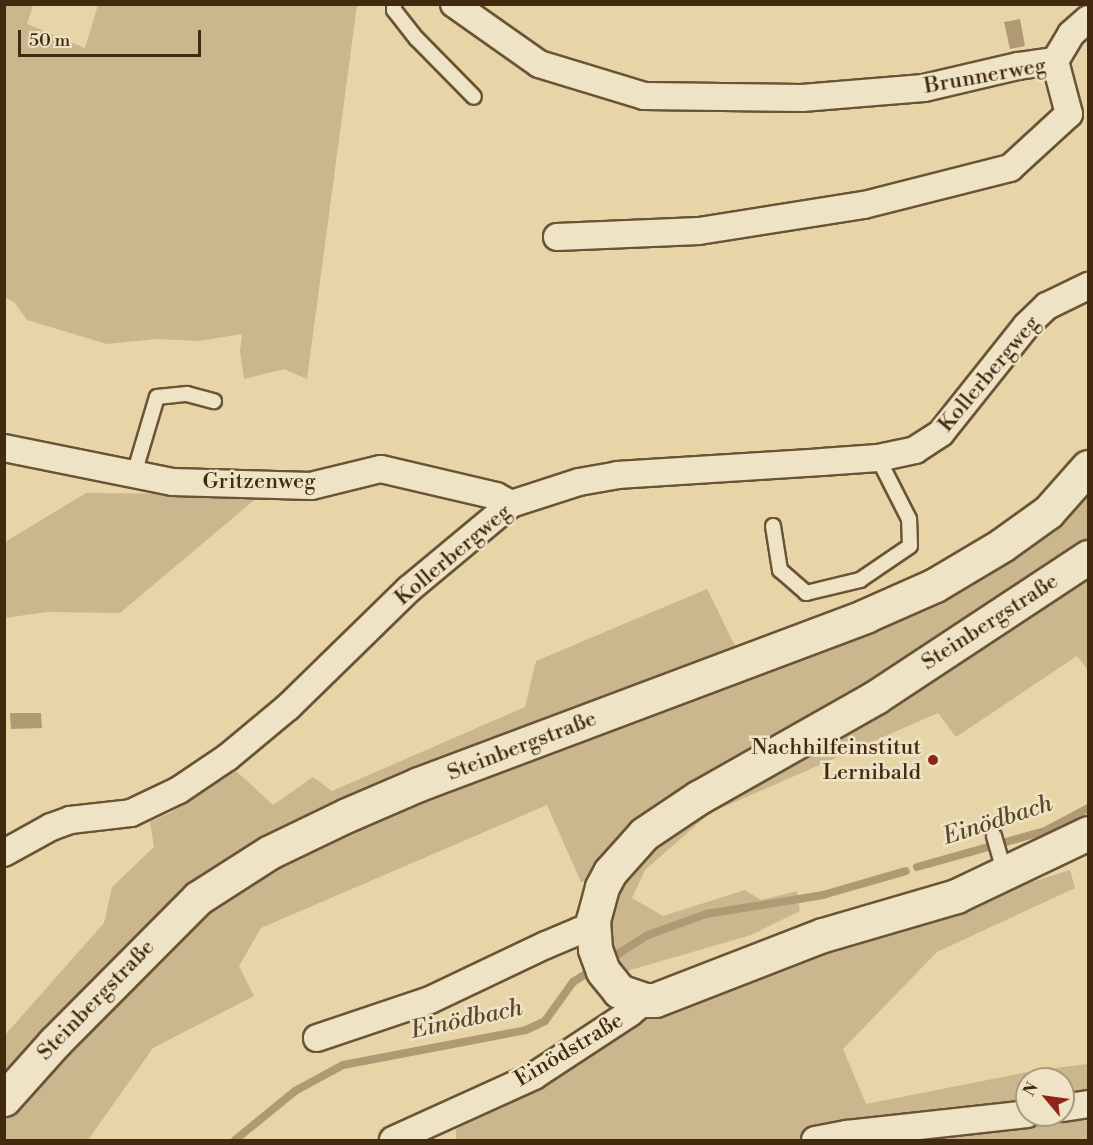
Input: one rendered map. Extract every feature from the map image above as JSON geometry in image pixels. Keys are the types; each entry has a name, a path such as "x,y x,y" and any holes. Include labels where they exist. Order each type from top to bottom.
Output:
{"main road":[{"name":"Steinbergstraße","path":"4,1099 112,983 198,898 270,852 419,784 843,624 935,585 1002,545 1048,512 1089,467"},
{"name":"Steinbergstraße","path":"594,939 597,903 606,880 644,834 699,797 876,697 1089,557"},
{"path":"594,939 603,971 632,995 675,995 823,935 956,896 997,849 1089,833"}],"street":[{"name":"Brunnerweg","path":"454,4 539,64 644,96 802,98 924,88 1018,66 1055,62 1070,114 1011,168 864,204 699,231 557,237"},
{"path":"1055,62 1071,34 1089,18"},
{"name":"Kollerbergweg","path":"4,853 51,827 70,820 131,813 179,790 228,757 288,707 409,589 511,504 579,482 616,475 878,458 915,450 941,433 1026,326 1047,306 1089,286"},
{"name":"Gritzenweg","path":"4,448 173,482 311,486 381,469 496,496 511,504"},
{"path":"317,1038 430,1000 579,931 594,939"},
{"name":"Einödstraße","path":"393,1140 534,1076 630,1013 632,995"},
{"path":"815,1140 847,1134 1015,1114"}],"lane":[{"path":"394,4 394,10 417,39 474,97"},
{"path":"134,474 157,397 187,394 214,401"},
{"path":"773,526 780,570 806,594 860,580 910,546 909,519 878,458"}],"shaded area":[{"path":"5,4 33,5 27,24 85,48 98,5 357,5 307,379 284,369 244,379 240,351 242,334 199,341 156,339 107,344 27,320 14,302 5,297"},
{"path":"1020,19 1025,46 1010,49 1004,22"},
{"path":"1088,489 1088,538 1035,579 589,881 581,882 547,805 261,928 239,966 254,996 153,1048 88,1140 5,1140 4,1122 23,1098 176,940 220,901 284,863 376,819 462,783 654,710"},
{"path":"86,493 259,496 120,613 47,612 5,618 5,542"},
{"path":"1088,568 1088,670 1077,656 956,737 938,713 710,813 645,870 632,898 663,916 745,890 761,900 797,891 800,911 751,935 627,971 620,965 609,936 608,917 616,894 633,864 667,832"},
{"path":"707,589 738,652 246,852 5,1080 5,1035 104,923 112,887 154,847 150,822 172,812 235,770 273,805 313,777 332,791 525,707 536,661"},
{"path":"10,713 41,713 42,728 11,729"},
{"path":"1070,870 1075,888 937,952 843,1049 866,1104 1015,1075 1015,1127 1075,1127 1075,1067 1063,1067 1088,1064 1088,1140 456,1140 456,1129 546,1083 642,1021 830,946"}],"waterway":[{"name":"Einödbach","path":"917,867 1045,831 1088,808"},
{"name":"Einödbach","path":"607,961 648,935 706,914 823,895 906,871"},
{"name":"Einödbach","path":"235,1140 295,1091 343,1065 526,1030 545,1021 573,982 594,969"}],"place":[{"name":"Nachhilfeinstitut Lernibald","path":"933,760"}]}
